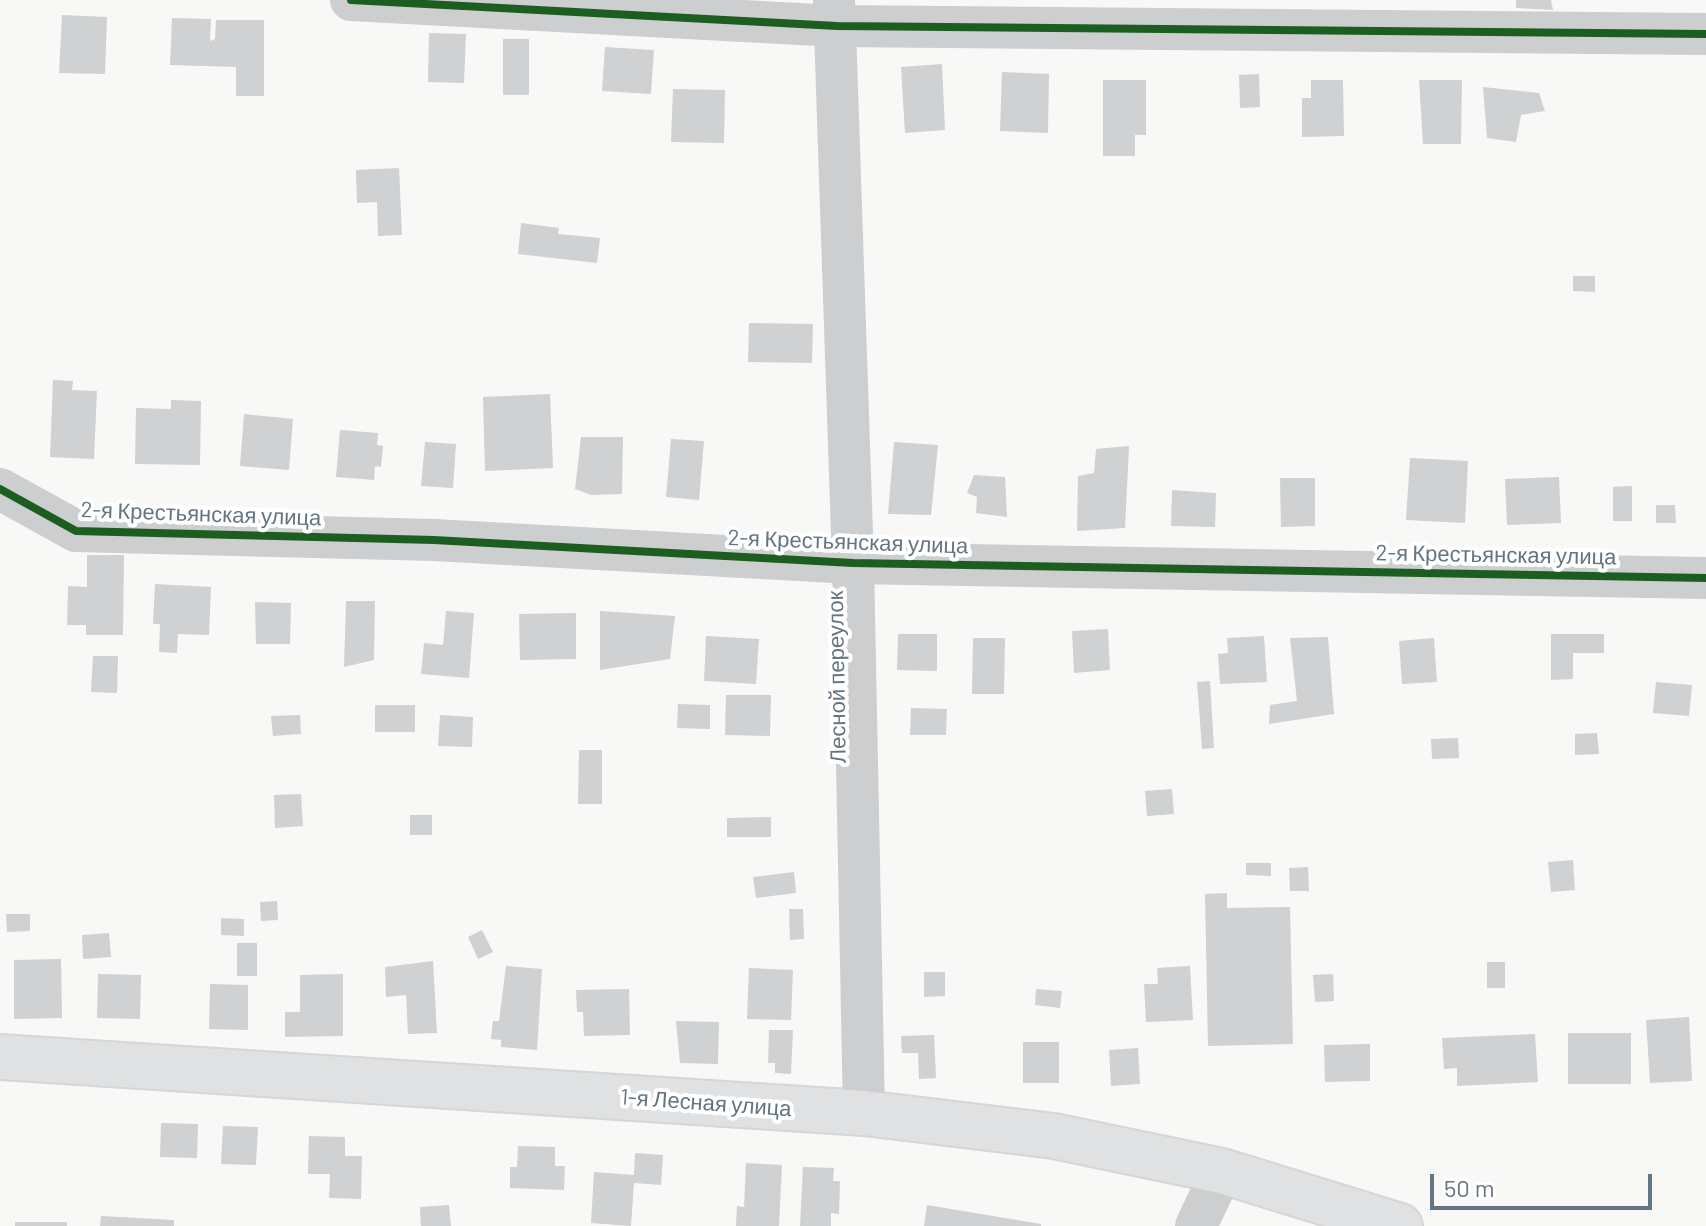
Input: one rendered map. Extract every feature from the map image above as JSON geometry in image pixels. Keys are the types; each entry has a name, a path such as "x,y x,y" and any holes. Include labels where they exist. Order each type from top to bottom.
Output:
{"main road":[{"name":"1-я Лесная улица","path":"0,1057 864,1113 1054,1136 1222,1171 1400,1226"}],"street":[{"path":"351,0 1706,34"},
{"name":"Лесной переулок","path":"836,13 853,563 864,1113"},
{"name":"2-я Крестьянская улица","path":"0,489 76,531 434,540 853,563 1706,578"},
{"path":"1196,1226 1222,1171"}],"building":[{"path":"1516,0 1551,0 1553,10 1516,8"},
{"path":"62,15 107,17 105,74 59,73"},
{"path":"172,18 211,19 210,41 215,39 216,20 264,20 264,96 236,96 236,67 170,65"},
{"path":"429,33 466,34 464,83 428,82"},
{"path":"503,39 529,39 529,95 503,95"},
{"path":"605,47 654,50 651,94 602,91"},
{"path":"942,64 945,130 905,133 901,67"},
{"path":"1002,72 1049,74 1048,133 1000,131"},
{"path":"1259,74 1260,107 1240,108 1239,75"},
{"path":"1103,80 1146,80 1146,135 1135,135 1135,156 1103,156"},
{"path":"1311,80 1343,80 1344,136 1302,137 1302,98 1311,98"},
{"path":"1419,80 1462,80 1461,144 1423,144"},
{"path":"1483,87 1539,93 1545,111 1521,115 1516,142 1487,138"},
{"path":"673,89 725,90 724,143 671,142"},
{"path":"399,168 402,235 378,236 377,202 357,203 356,170"},
{"path":"521,223 559,228 558,234 600,238 597,263 518,254"},
{"path":"1573,276 1595,276 1595,292 1573,291"},
{"path":"749,323 813,324 812,363 748,362"},
{"path":"53,380 73,381 72,390 97,391 94,459 50,457"},
{"path":"550,394 553,468 485,471 483,397"},
{"path":"171,400 201,401 200,465 135,464 136,408 171,409"},
{"path":"244,414 293,419 289,470 240,466"},
{"path":"340,430 378,433 377,445 383,446 381,467 375,466 374,480 336,477"},
{"path":"581,437 623,437 622,494 591,495 575,489"},
{"path":"671,439 704,441 699,500 666,497"},
{"path":"425,442 456,444 453,488 421,486"},
{"path":"894,442 938,445 931,515 888,514"},
{"path":"1129,446 1125,528 1077,531 1078,476 1094,473 1096,449"},
{"path":"1410,458 1468,461 1465,523 1406,520"},
{"path":"974,475 1005,477 1007,517 976,513 977,497 967,493"},
{"path":"1559,477 1561,523 1507,525 1505,479"},
{"path":"1280,478 1315,478 1315,526 1281,527"},
{"path":"1632,486 1632,521 1613,521 1613,487"},
{"path":"1172,490 1216,493 1215,527 1171,526"},
{"path":"1656,505 1675,505 1676,523 1656,523"},
{"path":"87,555 124,555 123,635 86,635 86,625 67,625 68,586 87,587"},
{"path":"155,584 211,587 209,635 178,634 177,653 159,652 160,624 153,624"},
{"path":"346,601 375,601 374,660 344,667"},
{"path":"255,602 291,603 290,644 256,644"},
{"path":"446,611 474,613 469,678 421,674 424,643 443,645"},
{"path":"600,611 675,616 670,659 600,670"},
{"path":"576,613 576,659 520,660 519,614"},
{"path":"1108,629 1110,670 1074,673 1072,631"},
{"path":"898,634 937,634 937,671 897,670"},
{"path":"1551,634 1604,634 1604,653 1573,653 1573,679 1551,680"},
{"path":"706,636 759,639 756,684 704,681"},
{"path":"1264,636 1267,682 1220,684 1218,654 1228,653 1227,638"},
{"path":"1328,637 1334,714 1269,724 1270,705 1297,701 1290,638"},
{"path":"973,638 1005,638 1004,694 972,694"},
{"path":"1434,638 1437,682 1402,684 1399,641"},
{"path":"93,656 118,656 117,693 91,692"},
{"path":"1210,681 1214,748 1202,749 1197,682"},
{"path":"1656,682 1692,685 1689,716 1653,713"},
{"path":"726,695 771,695 770,736 725,735"},
{"path":"678,704 710,705 710,729 677,728"},
{"path":"375,705 415,705 415,732 375,732"},
{"path":"911,708 947,709 946,735 910,735"},
{"path":"300,715 301,734 273,736 271,716"},
{"path":"440,715 473,717 472,747 438,746"},
{"path":"1597,733 1599,754 1575,755 1575,734"},
{"path":"1458,738 1459,758 1432,759 1431,739"},
{"path":"579,750 602,750 602,804 578,804"},
{"path":"1172,789 1174,814 1147,816 1145,791"},
{"path":"301,794 303,826 275,828 274,795"},
{"path":"410,815 432,815 432,835 410,835"},
{"path":"771,817 771,837 727,837 727,818"},
{"path":"1573,860 1575,890 1551,892 1548,862"},
{"path":"1246,863 1271,863 1271,876 1246,875"},
{"path":"1308,867 1309,891 1290,891 1289,868"},
{"path":"794,872 796,893 756,898 753,877"},
{"path":"1227,893 1227,908 1290,907 1293,1044 1208,1046 1205,894"},
{"path":"277,901 278,920 261,921 260,902"},
{"path":"789,909 803,909 804,939 790,940"},
{"path":"6,914 30,914 30,931 7,932"},
{"path":"221,918 244,919 244,936 221,935"},
{"path":"482,930 493,952 478,959 468,937"},
{"path":"109,933 111,957 83,959 82,935"},
{"path":"237,943 257,943 257,976 237,976"},
{"path":"61,959 62,1018 14,1019 14,960"},
{"path":"433,961 437,1033 408,1034 406,995 386,997 385,967"},
{"path":"1487,962 1505,962 1505,988 1487,988"},
{"path":"506,966 542,969 537,1050 501,1047 501,1040 491,1039 493,1021 499,1021"},
{"path":"1190,966 1193,1020 1146,1022 1144,984 1158,984 1157,968"},
{"path":"749,968 793,970 791,1020 747,1019"},
{"path":"924,972 945,972 945,996 924,997"},
{"path":"98,974 141,975 140,1019 97,1018"},
{"path":"343,974 343,1036 285,1037 285,1012 300,1012 300,975"},
{"path":"1333,974 1334,1001 1315,1002 1313,975"},
{"path":"210,984 248,985 248,1030 209,1029"},
{"path":"629,989 630,1035 584,1036 583,1012 577,1012 576,990"},
{"path":"1036,989 1062,991 1060,1008 1035,1005"},
{"path":"1689,1017 1692,1081 1650,1083 1646,1020"},
{"path":"676,1021 719,1022 718,1064 680,1063"},
{"path":"769,1030 793,1030 791,1074 775,1073 775,1063 768,1063"},
{"path":"1568,1033 1631,1033 1631,1084 1568,1084"},
{"path":"1535,1034 1538,1082 1457,1086 1457,1068 1444,1069 1442,1038"},
{"path":"934,1035 936,1078 919,1079 918,1053 902,1053 901,1036"},
{"path":"1023,1042 1059,1042 1059,1083 1023,1083"},
{"path":"1370,1044 1370,1081 1325,1082 1324,1045"},
{"path":"1138,1048 1140,1084 1111,1086 1109,1050"},
{"path":"161,1123 198,1124 197,1158 160,1157"},
{"path":"223,1126 258,1127 256,1165 221,1164"},
{"path":"309,1136 345,1137 345,1156 362,1156 361,1199 329,1198 330,1174 308,1174"},
{"path":"518,1146 555,1147 555,1166 565,1166 564,1190 510,1188 510,1167 517,1167"},
{"path":"635,1153 663,1155 661,1185 634,1183 631,1226 591,1223 594,1172 634,1175"},
{"path":"746,1163 782,1165 779,1226 736,1226 737,1206 744,1207"},
{"path":"803,1167 834,1168 833,1181 840,1181 839,1214 831,1213 831,1226 800,1226"},
{"path":"449,1205 451,1226 421,1226 420,1207"},
{"path":"927,1205 1041,1224 1041,1226 924,1226"},
{"path":"101,1216 174,1220 174,1226 100,1226"},
{"path":"15,1222 67,1222 67,1226 15,1226"}],"cycle path":[{"path":"351,0 837,26 1706,34"},
{"path":"0,489 76,531 434,540 853,563 1706,578"}]}
